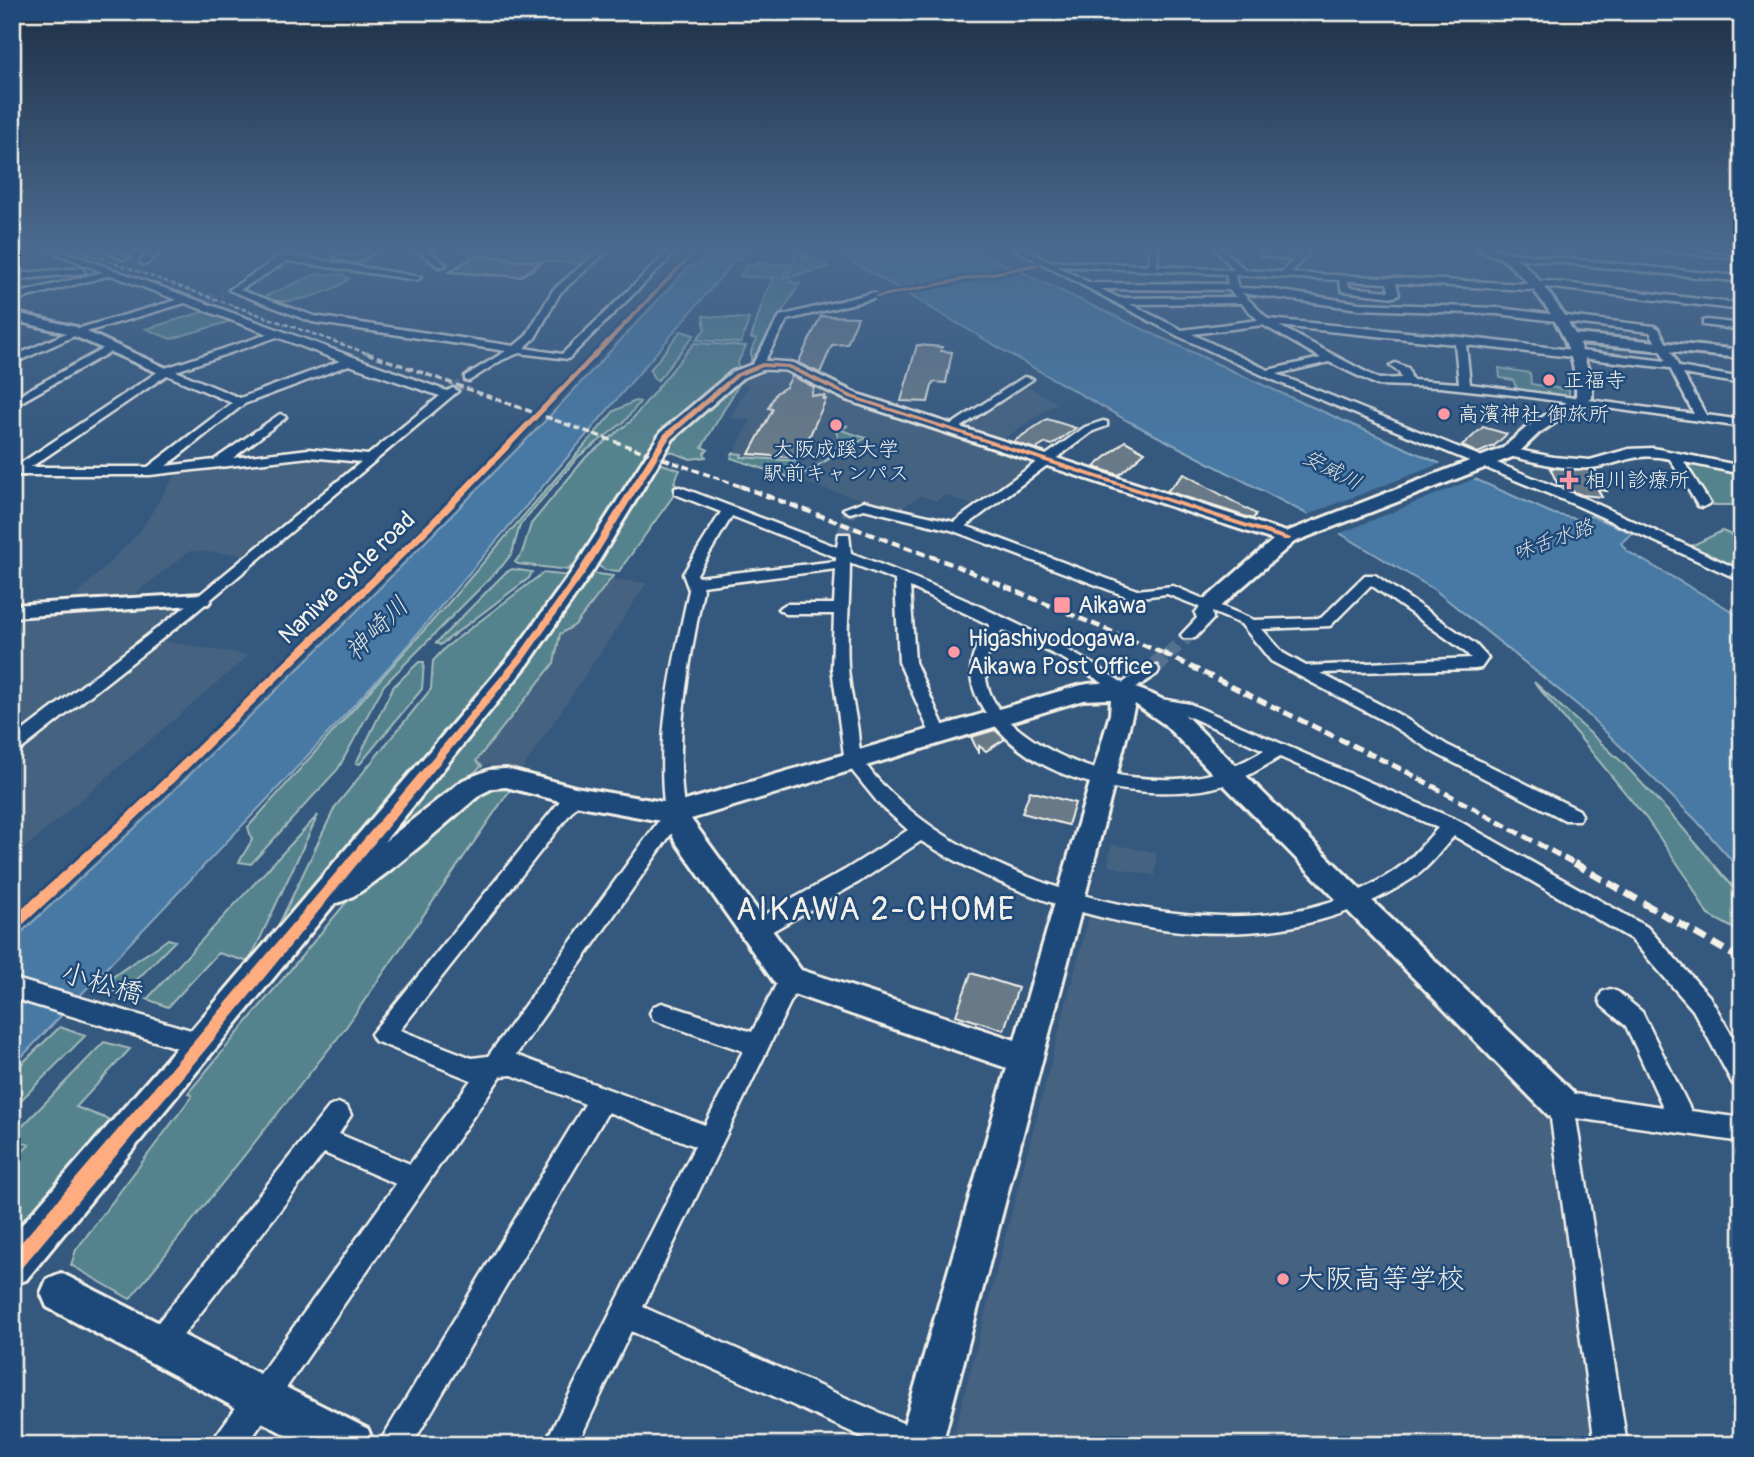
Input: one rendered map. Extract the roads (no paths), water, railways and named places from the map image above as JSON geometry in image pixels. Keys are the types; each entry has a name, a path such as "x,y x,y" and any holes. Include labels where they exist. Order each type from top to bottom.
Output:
{"street":[{"path":"12,361 76,332 137,316"},
{"path":"12,748 201,600 451,393 349,361 228,316"},
{"path":"303,316 564,357 606,316"},
{"path":"469,378 498,358 515,351 530,338 542,316"},
{"path":"757,366 783,318 791,316"},
{"path":"1146,316 1268,373 1651,532 1742,577"},
{"path":"1259,316 1329,359 1377,382 1465,387 1742,424"},
{"path":"1401,316 1576,354 1673,367 1742,381"},
{"path":"1189,635 1207,612 1296,534 1509,452 1533,430 1580,402 1585,394 1585,376 1557,316"},
{"path":"1179,333 1265,322 1367,329 1452,328 1557,316 1654,328 1701,417"},
{"path":"12,324 20,317 76,332 240,402"},
{"path":"1706,323 1742,327"},
{"path":"1452,328 1465,387"},
{"path":"14,472 166,371 277,334"},
{"path":"1569,338 1742,354"},
{"path":"12,404 112,348"},
{"path":"1268,373 1329,359"},
{"path":"150,471 240,402 349,361"},
{"path":"12,1266 188,1040 316,905 550,620 667,436 737,375 757,366 794,368 852,397 949,430 1045,461 1296,534"},
{"path":"1395,366 1404,370 1407,379 1404,382"},
{"path":"72,370 96,372"},
{"path":"949,430 1028,379"},
{"path":"218,463 280,417"},
{"path":"956,527 1089,429 1103,424"},
{"path":"1509,452 1553,461 1590,464 1640,452 1742,470"},
{"path":"14,472 150,471 309,453 371,459"},
{"path":"1674,456 1703,503"},
{"path":"680,491 843,551 1070,656 1124,691 1155,704 1184,708 1452,826 1639,933 1701,1003 1742,1076"},
{"path":"850,509 856,505 864,505 956,527 1136,595 1168,589 1207,612 1251,625 1325,623 1370,578 1469,647 1480,658 1475,664 1317,668 1304,671"},
{"path":"729,509 690,574 696,590 673,706 671,798 685,834 790,980 1027,1059"},
{"path":"695,582 843,551"},
{"path":"843,551 840,667 854,762 886,799 921,831 982,864 1124,915 1197,924 1270,922 1323,913 1355,902 1409,870 1452,826"},
{"path":"902,578 907,662 939,736"},
{"path":"12,611 201,600"},
{"path":"786,608 842,608"},
{"path":"1000,623 984,643 979,659 979,677 998,718 1017,738 1041,755 1068,768 1103,779 1171,785 1231,777 1279,750"},
{"path":"1251,625 1277,657 1441,749 1572,814"},
{"path":"316,905 359,878 481,781 506,778 575,796 675,814 1082,692 1124,691 1150,670"},
{"path":"624,1313 918,1445 1072,898 1122,714 1124,691"},
{"path":"1155,704 1173,718 1561,1104 1742,1130"},
{"path":"575,796 383,1034 472,1069 512,1064 711,1140"},
{"path":"228,1445 493,1066 660,831 675,814"},
{"path":"754,931 852,876 921,831"},
{"path":"560,1445 790,980"},
{"name":"小松橋","path":"12,988 188,1040"},
{"path":"1610,999 1634,1019 1683,1121"},
{"path":"662,1013 758,1045"},
{"path":"394,1445 602,1099"},
{"path":"1561,1104 1611,1445"},
{"path":"158,1345 338,1115"},
{"path":"320,1139 414,1179"},
{"path":"61,1293 259,1399 352,1445"}],"water":[{"name":"神崎川","path":"643,316 688,316 390,666 276,790 12,1067 12,941 136,827 343,625 544,422"},
{"path":"945,316 1115,316 1554,514 1577,519 1592,516 1632,533 1621,543 1627,551 1742,619 1742,872 1696,820 1580,707 1435,590 1309,515 1128,421"}],"tunnel":[{"path":"453,391 469,378"},
{"path":"844,537 850,509"},
{"path":"1167,655 1189,635"},
{"path":"1151,670 1169,653"}],"railway":[{"path":"263,316 372,355"},
{"path":"367,353 745,488"},
{"path":"740,486 954,565 1167,655"},
{"path":"1163,653 1407,772 1577,865"},
{"path":"1574,863 1742,960"}],"place":[{"name":"正福寺","path":"1549,380"},
{"name":"高濱神社 御旅所","path":"1444,414"},
{"name":"大阪成蹊大学 駅前キャンパス","path":"836,425"},
{"name":"相川診療所","path":"1569,480"},
{"name":"Aikawa","path":"1062,605"},
{"name":"Higashiyodogawa Aikawa Post Office","path":"954,652"},
{"name":"大阪高等学校","path":"1283,1279"}],"district":[{"name":"AIKAWA 2-CHOME","path":"876,910"}],"water label":[{"name":"安威川","path":"1332,470"},
{"name":"味舌水路","path":"1553,540"}]}
